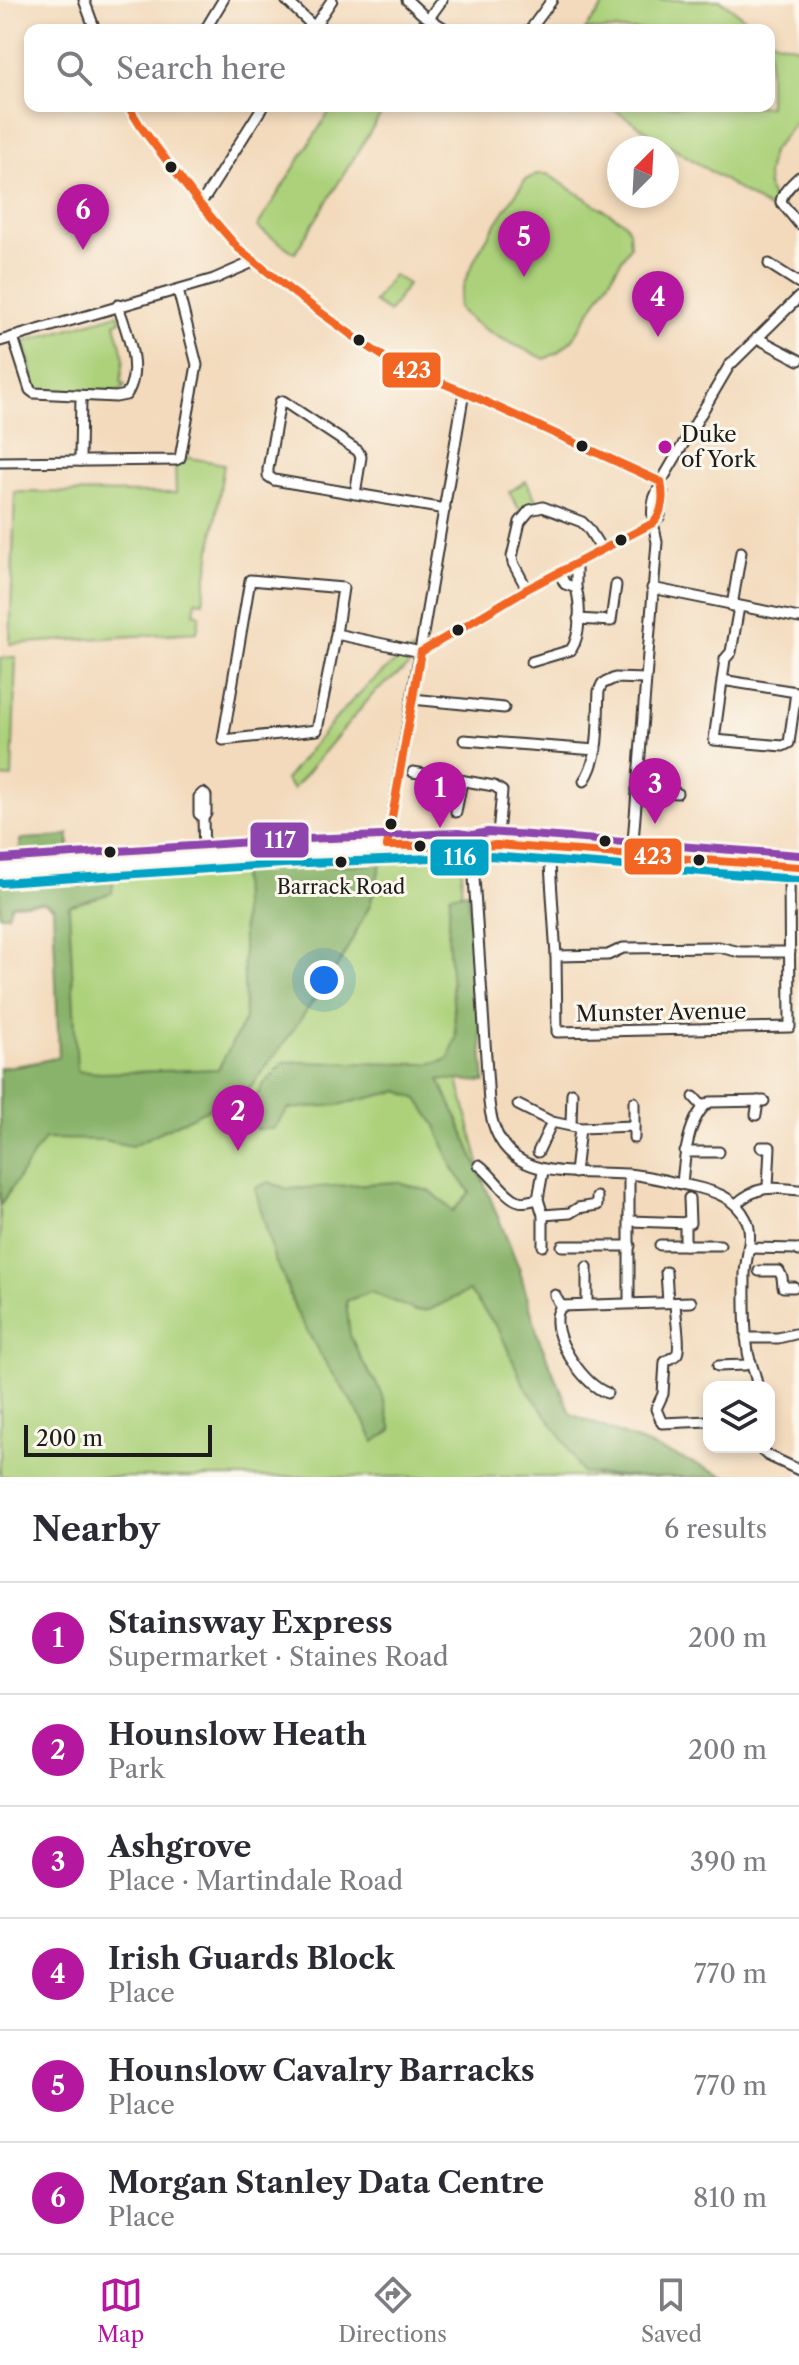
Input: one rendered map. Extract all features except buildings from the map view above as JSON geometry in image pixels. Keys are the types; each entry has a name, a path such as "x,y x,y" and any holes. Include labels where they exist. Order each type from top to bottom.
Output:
{"main road":[{"path":"0,871 281,852 458,845 497,845 794,867"}],"street":[{"path":"84,0 93,24"},
{"path":"209,24 223,0"},
{"path":"286,0 309,24"},
{"path":"316,24 332,0"},
{"path":"407,0 438,24"},
{"path":"429,18 442,0"},
{"path":"534,24 552,0"},
{"path":"132,112 199,203 238,248 294,293 388,360 464,392 661,485"},
{"path":"199,203 259,112"},
{"path":"799,177 781,197 783,207 799,224"},
{"path":"0,341 214,279 253,262"},
{"path":"769,264 799,283"},
{"path":"0,462 180,458 197,365 178,290"},
{"path":"336,634 421,652 527,589 653,523 660,516 661,485 729,366 799,297"},
{"path":"13,337 30,390 34,393 121,396 130,391 134,359 118,305"},
{"path":"757,338 799,360"},
{"path":"387,846 464,392"},
{"path":"80,461 81,396"},
{"path":"355,494 361,457 358,451 283,401 280,402 268,476 274,480 355,494 445,509"},
{"path":"527,589 512,557 520,522 530,510 543,507 582,522 602,550"},
{"path":"632,854 657,542 653,523"},
{"path":"722,680 796,692 789,743 783,746 714,740 722,680 725,659 731,652 741,552"},
{"path":"531,662 571,650 576,643 579,599 576,563"},
{"path":"559,572 565,584 576,588"},
{"path":"250,580 343,588 336,634 317,730 223,740 250,580"},
{"path":"578,619 611,621 616,585"},
{"path":"652,588 799,618"},
{"path":"584,781 591,770 596,750 602,684 615,678 645,679"},
{"path":"412,699 504,708"},
{"path":"464,740 596,750"},
{"path":"413,772 494,786 502,791 497,845"},
{"path":"456,812 462,781"},
{"path":"637,789 677,793"},
{"path":"203,817 204,857"},
{"path":"472,847 492,1123 497,1135 510,1152 543,1171 629,1174 719,1193 736,1204 748,1223 746,1338 757,1381"},
{"name":"Munster Avenue","path":"549,849 556,956 554,1035 794,1028 790,952 794,867"},
{"path":"556,956 608,955 623,948 719,947 740,952 790,952"},
{"path":"572,1093 575,1173"},
{"path":"694,1097 703,1107"},
{"path":"682,1184 685,1152 703,1107 710,1102 761,1101 756,1115"},
{"path":"634,1102 634,1138"},
{"path":"523,1104 552,1122 575,1126 634,1126"},
{"path":"538,1152 552,1122"},
{"path":"768,1187 769,1147"},
{"path":"685,1152 716,1148"},
{"path":"479,1165 511,1197 521,1202 538,1199"},
{"path":"543,1171 538,1199 543,1215 543,1246"},
{"path":"629,1174 629,1302"},
{"path":"736,1204 747,1194 768,1187 799,1190"},
{"path":"543,1215 570,1213 578,1208 597,1205 597,1197"},
{"path":"630,1221 666,1218 690,1223 689,1198"},
{"path":"685,1222 685,1245"},
{"path":"660,1245 720,1245"},
{"path":"562,1246 630,1246"},
{"path":"748,1248 799,1251"},
{"path":"775,1270 776,1249"},
{"path":"587,1267 587,1304"},
{"path":"759,1271 775,1270 781,1273 783,1287 794,1287"},
{"path":"666,1272 679,1347 677,1354 665,1362 663,1394 656,1409 662,1423 703,1421"},
{"path":"555,1295 561,1306"},
{"path":"561,1306 691,1302"},
{"path":"561,1306 556,1316 561,1339 577,1370 597,1389 607,1393"},
{"path":"746,1338 778,1338 799,1333"},
{"path":"718,1366 745,1365 750,1359"},
{"path":"765,1453 799,1470"}],"green space":[{"path":"608,0 720,0 753,24 590,24"},
{"path":"775,41 799,47 799,118 772,151 767,175 768,188 776,202 774,212 679,151 679,136 655,136 617,112 775,112"},
{"path":"329,112 382,112 295,253 257,227"},
{"path":"537,174 547,174 625,223 629,230 630,246 573,339 545,359 488,331 458,308 468,274 485,241 525,180"},
{"path":"393,275 408,284 389,312 374,302"},
{"path":"118,314 121,320 115,323 124,358 121,382 125,384 121,391 38,390 35,387 26,348 20,349 20,343"},
{"path":"184,457 224,464 203,602 196,601 194,613 200,615 197,632 10,644 15,492 176,493 175,464"},
{"path":"526,481 538,504 528,506 521,512 509,492"},
{"path":"416,648 416,660 373,694 293,789 285,780 330,726 378,676"},
{"path":"16,657 12,778 0,777 0,658"},
{"path":"69,834 69,854 20,858 20,840"},
{"path":"462,852 457,1076 495,1226 539,1350 569,1417 710,1477 0,1477 0,1068 76,1059 67,873"},
{"path":"381,864 370,905 341,961 249,1089 132,1146 103,1140 44,1139 0,1206 0,1068 59,1057 53,907 43,902 12,904 8,915 0,915 0,879 114,869 112,893 69,906 77,1071 218,1069 245,1019 241,868"},
{"path":"468,892 485,1082 439,1079 519,1268 539,1339 571,1414 728,1477 636,1477 582,1473 559,1433 524,1385 499,1330 469,1291 429,1310 416,1311 371,1292 346,1301 350,1335 382,1393 392,1430 374,1442 365,1422 296,1311 275,1261 255,1188 269,1182 287,1189 397,1182 432,1192 453,1211 470,1192 454,1170 436,1126 418,1099 399,1091 338,1105 289,1109 273,1129 255,1129 255,1099 262,1086 284,1062 421,1064 449,1058 456,1037 448,938 450,895"}],"transit line":[{"name":"423","path":"132,112 199,203 238,248 364,344 392,362 661,482"},
{"name":"423","path":"421,652 527,589 653,523 662,504 661,482"},
{"name":"423","path":"387,846 421,652"},
{"name":"117","path":"0,859 280,840 488,832 799,855"},
{"name":"423","path":"387,846 497,845 799,867"},
{"name":"116","path":"1,883 282,864 490,856 798,879"}],"place":[{"name":"Morgan Stanley Data Centre","path":"83,250"},
{"name":"Hounslow Cavalry Barracks","path":"524,277"},
{"name":"Irish Guards Block","path":"658,337"},
{"name":"Duke of York","path":"665,447"},
{"name":"Ashgrove","path":"655,824"},
{"name":"Stainsway Express","path":"440,828"},
{"name":"Barrack Road","path":"341,862"},
{"name":"Hounslow Heath","path":"238,1151"}]}
